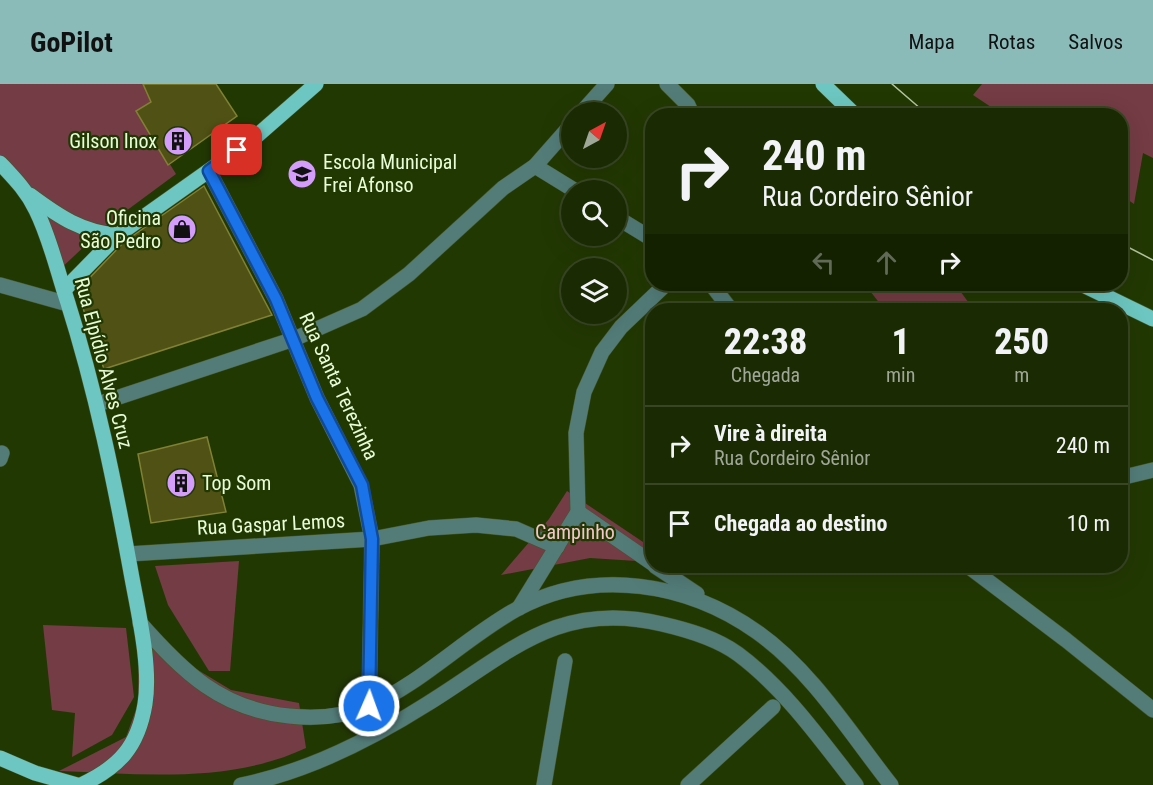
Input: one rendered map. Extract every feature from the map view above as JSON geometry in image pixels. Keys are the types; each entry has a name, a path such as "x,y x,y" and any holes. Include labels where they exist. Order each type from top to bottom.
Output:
{"main road":[{"path":"66,297 118,235 266,128 316,84"},
{"path":"823,84 848,108"},
{"name":"Rua Elpídio Alves Cruz","path":"0,163 26,190 48,240 66,297 98,404 140,624 145,704 136,735 128,753 116,765 79,785"},
{"path":"26,190 69,222 100,234 118,235"},
{"path":"1095,291 1120,303"},
{"path":"1128,307 1153,319"},
{"path":"0,758 60,782 79,785"}],"street":[{"path":"591,102 607,84"},
{"path":"667,84 689,108"},
{"path":"98,404 294,339 345,317 388,291 468,218 535,166 561,136"},
{"path":"535,166 561,182"},
{"name":"Rua Santa Terezinha","path":"209,171 256,258 294,339 317,398 362,485 372,539 369,706"},
{"path":"627,224 645,235"},
{"path":"0,285 66,297"},
{"path":"646,303 659,291"},
{"path":"716,291 726,303"},
{"path":"519,608 578,512 576,433 584,392 602,352 621,327 645,304"},
{"path":"1128,476 1153,470"},
{"path":"578,512 645,559"},
{"name":"Rua Gaspar Lemos","path":"128,554 372,539 429,528 476,525 516,529 556,547"},
{"path":"666,573 759,633 787,657 815,688 891,785"},
{"path":"977,573 1153,710"},
{"path":"140,624 190,675 235,704 272,714 303,718 334,717 369,706 519,608 557,593 598,585 633,585 671,591 709,603"},
{"path":"241,785 275,778 366,739 427,704 523,641 581,620 617,617 647,620 687,629 736,652 762,674 796,709 856,785"},
{"path":"544,785 565,661"},
{"path":"688,785 773,707"}],"green space":[{"path":"0,84 143,84 151,102 137,111 176,174 107,225 56,273 14,171 0,155"},
{"path":"982,84 1153,84 1153,158 1143,153 1134,204 1128,200 1128,108 992,108 973,95"},
{"path":"870,291 960,291 969,303 879,303"},
{"name":"Campinho","path":"567,491 645,543 645,562 590,558 501,575 549,519"},
{"path":"239,561 230,671 209,671 168,605 155,566"},
{"path":"139,618 193,667 231,690 299,703 306,748 247,767 216,772 153,775 59,771 126,737 138,704"},
{"path":"43,625 126,628 134,697 112,735 72,757 75,713 52,710"}],"building":[{"name":"Gilson Inox","path":"143,84 216,84 237,116 168,165 136,111 151,102"},
{"name":"Oficina São Pedro","path":"204,186 272,315 104,369 77,291 124,242"},
{"name":"Top Som","path":"207,437 226,512 151,523 138,454"}],"tram line":[{"path":"892,84 920,108"},
{"path":"1128,247 1153,260"}],"place":[{"name":"Gilson Inox","path":"178,141"},
{"name":"Escola Municipal Frei Afonso","path":"302,174"},
{"name":"Oficina São Pedro","path":"182,229"},
{"name":"Top Som","path":"181,483"}],"route":[{"path":"237,150 209,171 276,299 317,398 362,485 372,539 369,706"}]}
